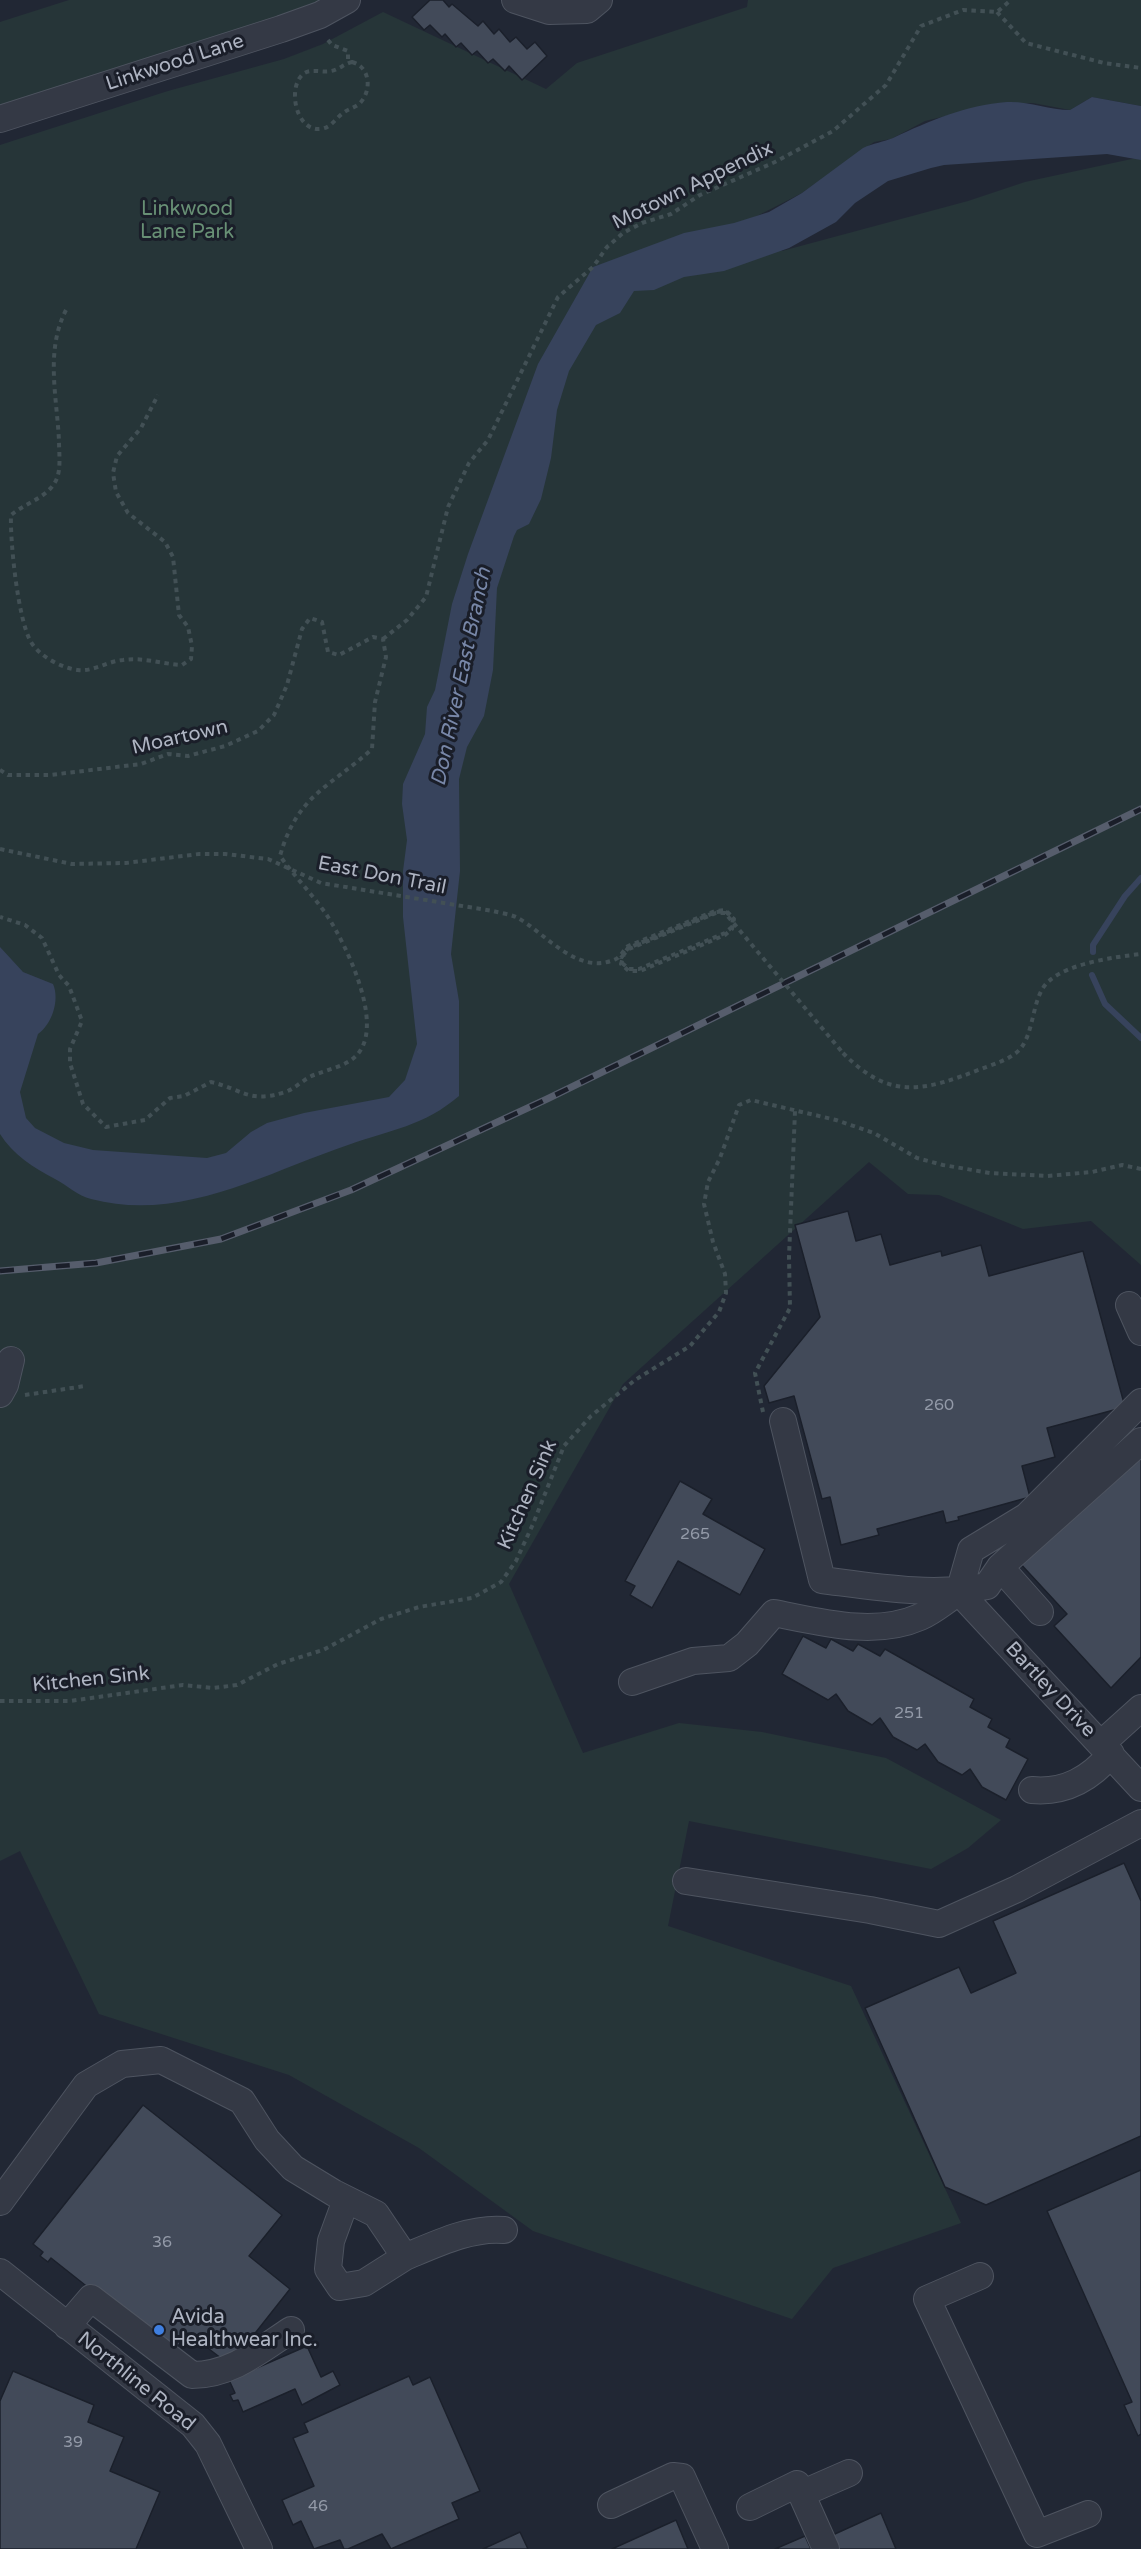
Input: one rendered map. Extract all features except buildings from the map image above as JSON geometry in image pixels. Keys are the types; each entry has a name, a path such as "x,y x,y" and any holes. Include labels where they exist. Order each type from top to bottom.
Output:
{"street":[{"name":"Linkwood Lane","path":"0,118 281,30 320,15 347,0"},
{"path":"515,0 549,11 587,10 599,0"},
{"path":"1129,1305 1141,1332"},
{"path":"10,1394 6,1385 11,1360"},
{"path":"632,1682 693,1661 729,1658 747,1644 774,1613 835,1623 885,1627 921,1616 959,1592 971,1550 1027,1516 1141,1402"},
{"path":"783,1421 822,1581 888,1589 959,1592 987,1586 1000,1567 1141,1441"},
{"path":"1000,1567 1040,1612"},
{"name":"Bartley Drive","path":"959,1592 1141,1788"},
{"path":"1032,1790 1052,1791 1079,1782 1100,1767 1106,1749 1141,1708"},
{"path":"686,1881 870,1910 939,1924 1017,1889 1141,1823"},
{"path":"0,2202 86,2085 122,2064 161,2060 242,2101 267,2140 293,2168 346,2200 376,2214 405,2257"},
{"path":"346,2200 331,2241 328,2269 340,2287 364,2283 405,2257 441,2242 488,2229 504,2230"},
{"name":"Northline Road","path":"0,2272 193,2425 208,2444 259,2549"},
{"path":"980,2276 927,2299 1037,2534 1088,2514"},
{"path":"67,2326 91,2298 192,2375 208,2375 235,2367 291,2330"},
{"path":"164,2401 192,2375"},
{"path":"801,2494 849,2473"},
{"path":"611,2505 673,2476 682,2477 715,2549"},
{"path":"750,2507 797,2484 826,2549"}],"path":[{"path":"1011,0 997,12 1026,43 1104,63 1141,68"},
{"name":"Motown Appendix","path":"382,639 407,620 426,597 448,507 469,463 488,441 512,386 538,340 542,325 558,297 594,267 607,247 623,233 642,223 671,214 700,195 775,162 833,131 886,85 921,26 963,10 997,12"},
{"path":"328,40 332,45 348,51 348,63"},
{"path":"348,63 355,63 364,70 368,84 365,96 328,127 319,129 308,126 300,118 297,107 300,79 307,72 333,71 348,63"},
{"path":"66,310 56,329 52,355 59,456 57,478 45,494 24,504 11,515 10,538 22,613 32,643 56,664 80,670 121,660 145,659 182,664 191,659 192,646 188,627 179,615 173,557 165,542 128,513 116,492 113,473 117,456 141,428 158,395"},
{"name":"Moartown","path":"0,770 8,775 50,775 141,764 168,754 188,756 225,746 258,731 274,715 286,685 302,629 310,618 322,622 328,652 339,655 373,637 382,639"},
{"path":"0,917 25,925 42,938 59,975 69,986 82,1021 70,1048 70,1063 83,1104 106,1127 145,1120 170,1098 184,1096 211,1082 226,1085 251,1098 285,1092 316,1074 349,1062 361,1050 367,1023 364,1000 354,969 328,916 280,856 293,822 320,788 372,749 375,702 386,657 382,639"},
{"name":"East Don Trail","path":"0,849 72,864 126,863 225,854 268,859 321,883 493,911 515,917 574,957 597,961 619,958 628,946 715,910 725,910 733,917 732,927 725,933 639,969 629,969 621,963 622,954 628,948 716,912 725,911 734,919 732,929 725,935 640,971 629,971 621,964 624,958 624,954 629,949 716,913 725,913 732,920 739,927 746,934 843,1053 866,1075 881,1083 897,1087 934,1086 1007,1059 1020,1050 1030,1035 1034,1011 1048,981 1074,969 1114,957 1141,954"},
{"name":"Kitchen Sink","path":"0,1701 70,1701 183,1685 213,1688 237,1686 278,1664 323,1650 381,1620 419,1607 472,1598 501,1581 516,1561 564,1446 591,1416 635,1380 690,1346 719,1312 726,1293 725,1274 713,1242 704,1204 708,1182 720,1158 739,1105 751,1100 795,1111 874,1133 917,1158 990,1173 1047,1176 1092,1172 1122,1165 1141,1169"},
{"path":"783,1421 763,1413 755,1373 790,1308 789,1257 795,1111"},
{"path":"10,1394 40,1395 84,1386"}],"green space":[{"path":"69,0 321,0 275,21 0,105 0,22"},
{"name":"Linkwood Lane Park","path":"748,0 1141,0 1141,106 1092,97 1070,110 1033,103 996,104 925,121 891,139 874,142 802,193 755,217 782,251 968,201 1025,182 1141,157 1141,1265 1091,1221 1023,1229 939,1195 908,1194 869,1162 623,1384 509,1584 583,1753 679,1723 762,1732 886,1758 1001,1820 968,1848 931,1869 689,1821 668,1926 851,1986 961,2223 833,2268 792,2319 533,2231 419,2148 289,2075 99,2014 20,1851 0,1861 0,145 168,91 284,59 323,44 383,12 546,89 577,63 747,7"}],"water":[{"name":"Don River East Branch","path":"1092,97 1141,106 1141,160 1107,154 944,165 888,181 855,203 836,222 789,248 724,271 684,277 654,290 634,291 620,313 596,325 569,371 557,410 551,458 541,499 529,524 517,530 514,536 497,588 493,670 484,716 467,747 459,779 460,871 451,954 459,1001 459,1096 420,1121 317,1156 254,1181 190,1200 157,1205 124,1205 86,1198 32,1165 5,1142 0,1134 0,947 23,972 53,984 55,990 55,1004 51,1018 38,1034 20,1092 26,1118 35,1128 64,1143 93,1150 207,1158 226,1153 251,1132 267,1123 304,1113 389,1097 405,1080 417,1044 403,917 403,871 407,840 402,804 403,784 425,734 427,707 435,690 452,604 468,554 538,364 593,267 684,233 734,223 769,212 802,193 863,148 948,115 977,106 1007,102 1070,110"}],"waterway":[{"path":"1093,952 1093,945 1125,896 1141,878"},
{"path":"1092,975 1105,1004 1141,1038"}],"railway":[{"path":"0,1271 96,1263 221,1239 351,1190 547,1099 1141,809"}],"place":[{"name":"Avida Healthwear Inc.","path":"159,2330"}]}
